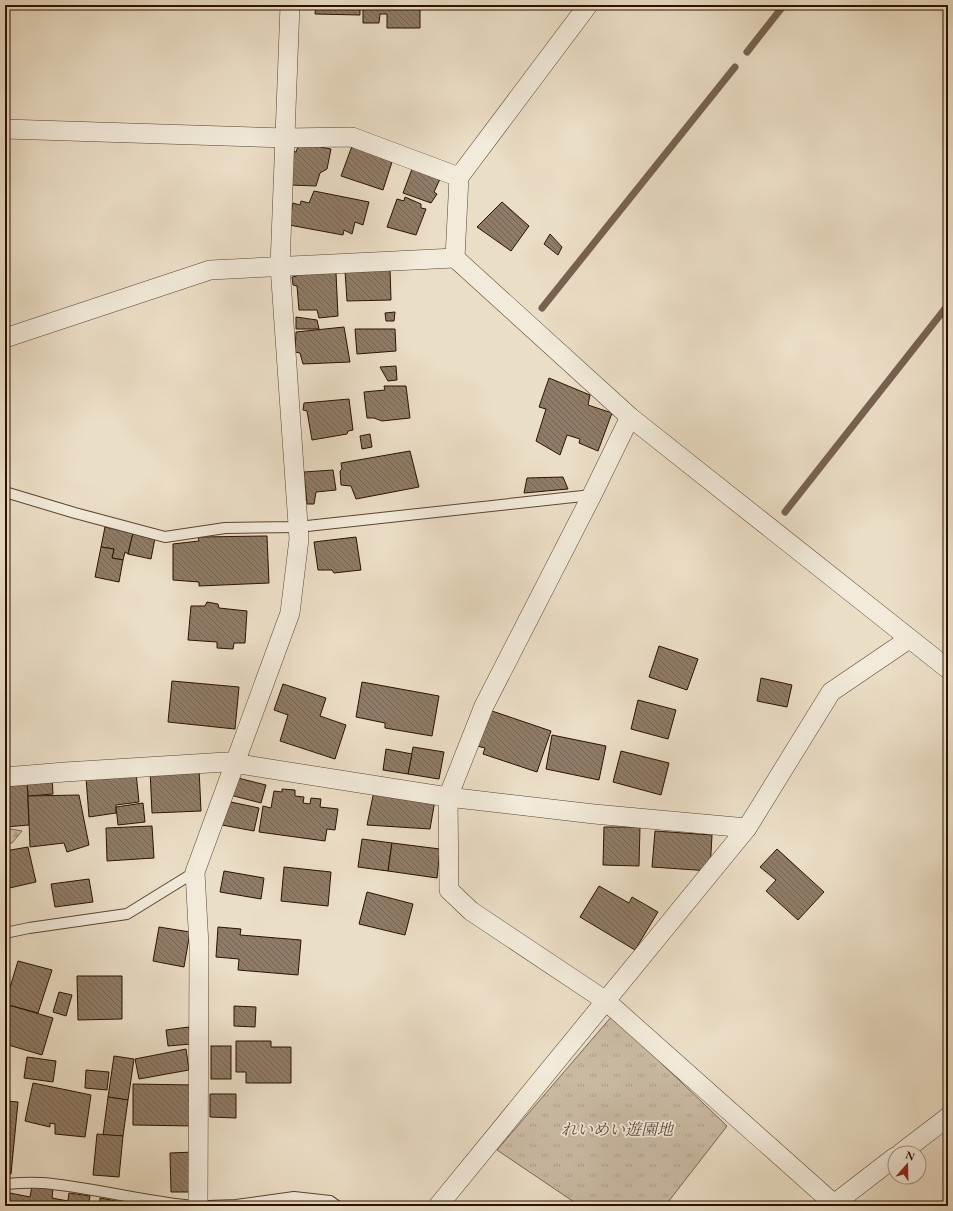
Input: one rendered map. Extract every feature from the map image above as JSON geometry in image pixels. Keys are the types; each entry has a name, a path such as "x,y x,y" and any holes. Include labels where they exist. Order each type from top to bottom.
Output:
{"street":[{"path":"198,1206 199,946 195,872 290,613 299,539 280,266 290,5"},
{"path":"455,258 459,177 588,5"},
{"path":"5,129 285,138 352,136 459,177"},
{"path":"5,338 210,270 455,258 630,417 948,669"},
{"path":"630,417 592,495 484,706 448,797 449,890 471,911 606,1000 834,1205 887,1163"},
{"path":"438,1206 747,828 831,692 909,639"},
{"path":"5,777 226,762 448,797 594,814 747,828"},
{"path":"911,1145 948,1117"}],"lane":[{"path":"5,492 75,513 165,537 225,528 298,527 592,495"},
{"path":"5,933 29,928 127,914 195,872"},
{"path":"5,1184 41,1183 103,1191 164,1204 194,1206"},
{"path":"208,1206 236,1205 294,1197 330,1201 337,1206"}],"green space":[{"path":"5,828 22,831 12,843 5,844"},
{"name":"れいめい遊園地","path":"612,1016 727,1126 665,1206 580,1206 497,1150"}],"building":[{"path":"316,5 360,5 360,15 315,14"},
{"path":"363,5 420,5 420,28 387,28 387,14 380,14 379,23 363,23"},
{"path":"300,141 319,142 320,147 331,149 327,169 320,173 316,186 290,185 291,151 296,152"},
{"path":"352,146 392,162 383,190 341,176"},
{"path":"412,169 440,179 434,192 437,194 431,203 403,193"},
{"path":"314,191 369,202 363,225 355,222 352,234 344,230 343,235 289,225 293,203 300,205 301,201 309,203"},
{"path":"405,197 421,204 421,208 426,209 416,235 387,227 397,199 404,201"},
{"path":"502,202 529,226 511,251 477,227"},
{"path":"550,234 562,247 558,255 544,244"},
{"path":"390,269 391,300 347,301 345,271"},
{"path":"296,270 336,273 338,316 319,318 317,310 299,310 297,286 293,285 292,277 297,276"},
{"path":"395,312 394,321 386,321 385,313"},
{"path":"296,317 317,320 319,329 296,329"},
{"path":"344,327 350,362 303,364 300,353 295,352 296,332"},
{"path":"355,329 395,329 396,351 357,354"},
{"path":"396,366 397,380 388,381 380,367"},
{"path":"549,378 590,395 588,405 612,413 598,451 579,443 580,439 567,435 560,455 536,441 546,409 539,407"},
{"path":"384,386 406,386 410,418 382,421 374,418 367,418 364,392 385,390"},
{"path":"349,399 353,430 348,431 347,434 312,440 307,411 303,410 304,403"},
{"path":"370,434 372,447 362,449 360,436"},
{"path":"410,451 419,487 356,499 351,486 341,485 341,463"},
{"path":"333,470 336,490 316,492 314,504 307,504 304,472"},
{"path":"563,477 568,489 524,493 527,478"},
{"path":"105,527 133,533 128,554 125,552 123,560 112,558 114,549 101,547"},
{"path":"133,533 155,538 151,559 128,554"},
{"path":"267,536 269,583 199,586 199,582 173,580 173,544 199,541 198,537"},
{"path":"356,537 361,570 334,573 332,570 318,570 314,542"},
{"path":"101,547 114,549 112,558 123,560 119,582 95,577"},
{"path":"207,602 218,604 219,608 247,611 245,643 234,643 233,649 217,648 217,642 188,640 191,606 205,606"},
{"path":"659,646 698,659 687,690 649,677"},
{"path":"761,678 792,685 787,707 757,701"},
{"path":"172,681 239,687 235,729 168,722"},
{"path":"362,682 439,696 432,736 385,728 385,723 356,717"},
{"path":"283,684 326,698 320,716 346,725 335,759 280,741 288,715 274,710"},
{"path":"638,700 676,710 668,739 631,729"},
{"path":"489,710 551,731 537,772 483,754 485,748 477,746"},
{"path":"552,735 606,746 599,780 546,769"},
{"path":"413,747 444,752 439,779 408,774"},
{"path":"386,749 412,754 408,774 383,770"},
{"path":"621,751 669,763 661,795 613,782"},
{"path":"199,768 201,811 152,813 150,770"},
{"path":"136,773 139,802 116,805 116,813 89,817 86,778"},
{"path":"52,777 53,794 28,796 27,779"},
{"path":"234,777 266,785 261,803 230,795"},
{"path":"5,779 27,779 29,825 5,827"},
{"path":"282,789 295,790 295,796 304,797 303,803 310,804 311,798 321,799 320,807 338,809 335,830 327,829 325,841 259,832 263,806 271,808 274,791 282,792"},
{"path":"374,791 435,800 430,829 367,825"},
{"path":"79,795 89,845 67,852 64,843 30,847 28,796"},
{"path":"226,801 259,808 254,831 222,825"},
{"path":"143,803 145,822 118,825 116,807"},
{"path":"152,826 154,858 107,861 106,828"},
{"path":"604,827 640,827 639,866 603,865"},
{"path":"655,831 712,835 710,871 652,867"},
{"path":"362,839 392,843 388,871 358,867"},
{"path":"392,843 440,849 437,878 388,871"},
{"path":"28,847 36,882 5,889 5,851"},
{"path":"777,849 824,892 798,920 766,891 776,880 760,867"},
{"path":"284,867 331,872 328,906 281,901"},
{"path":"224,871 264,878 261,899 220,892"},
{"path":"89,879 93,902 55,907 51,884"},
{"path":"599,886 629,903 632,897 658,912 635,950 580,917"},
{"path":"367,892 413,904 405,935 359,924"},
{"path":"159,927 190,932 184,967 153,961"},
{"path":"218,927 241,929 240,935 301,940 298,975 238,970 239,959 216,957"},
{"path":"18,961 52,970 38,1013 5,1004"},
{"path":"77,976 122,976 122,1019 78,1020"},
{"path":"59,992 72,995 66,1016 53,1012"},
{"path":"5,1004 53,1018 42,1055 5,1044"},
{"path":"234,1006 256,1007 255,1027 234,1026"},
{"path":"189,1027 191,1044 168,1046 166,1030"},
{"path":"236,1041 271,1041 271,1047 291,1047 291,1083 246,1083 246,1072 236,1072"},
{"path":"211,1046 231,1046 231,1079 211,1079"},
{"path":"186,1049 189,1070 139,1079 135,1059"},
{"path":"114,1056 134,1059 128,1100 108,1097"},
{"path":"27,1057 56,1061 53,1082 24,1078"},
{"path":"86,1070 109,1072 107,1090 85,1088"},
{"path":"33,1083 91,1095 85,1137 55,1134 55,1124 50,1123 50,1127 25,1121"},
{"path":"133,1084 194,1085 194,1126 133,1125"},
{"path":"210,1094 236,1094 236,1118 210,1117"},
{"path":"108,1097 128,1100 123,1136 103,1135"},
{"path":"5,1101 18,1102 11,1174 5,1174"},
{"path":"97,1134 123,1136 119,1177 93,1175"},
{"path":"194,1152 195,1192 171,1192 170,1153"},
{"path":"32,1185 53,1189 52,1198 68,1201 67,1206 5,1206 5,1192 30,1197"},
{"path":"69,1193 90,1196 88,1206 67,1206"},
{"path":"100,1198 138,1205 138,1206 99,1206"}],"waterway":[{"path":"747,52 784,5"},
{"path":"542,308 735,67"},
{"path":"785,512 948,305"}]}
